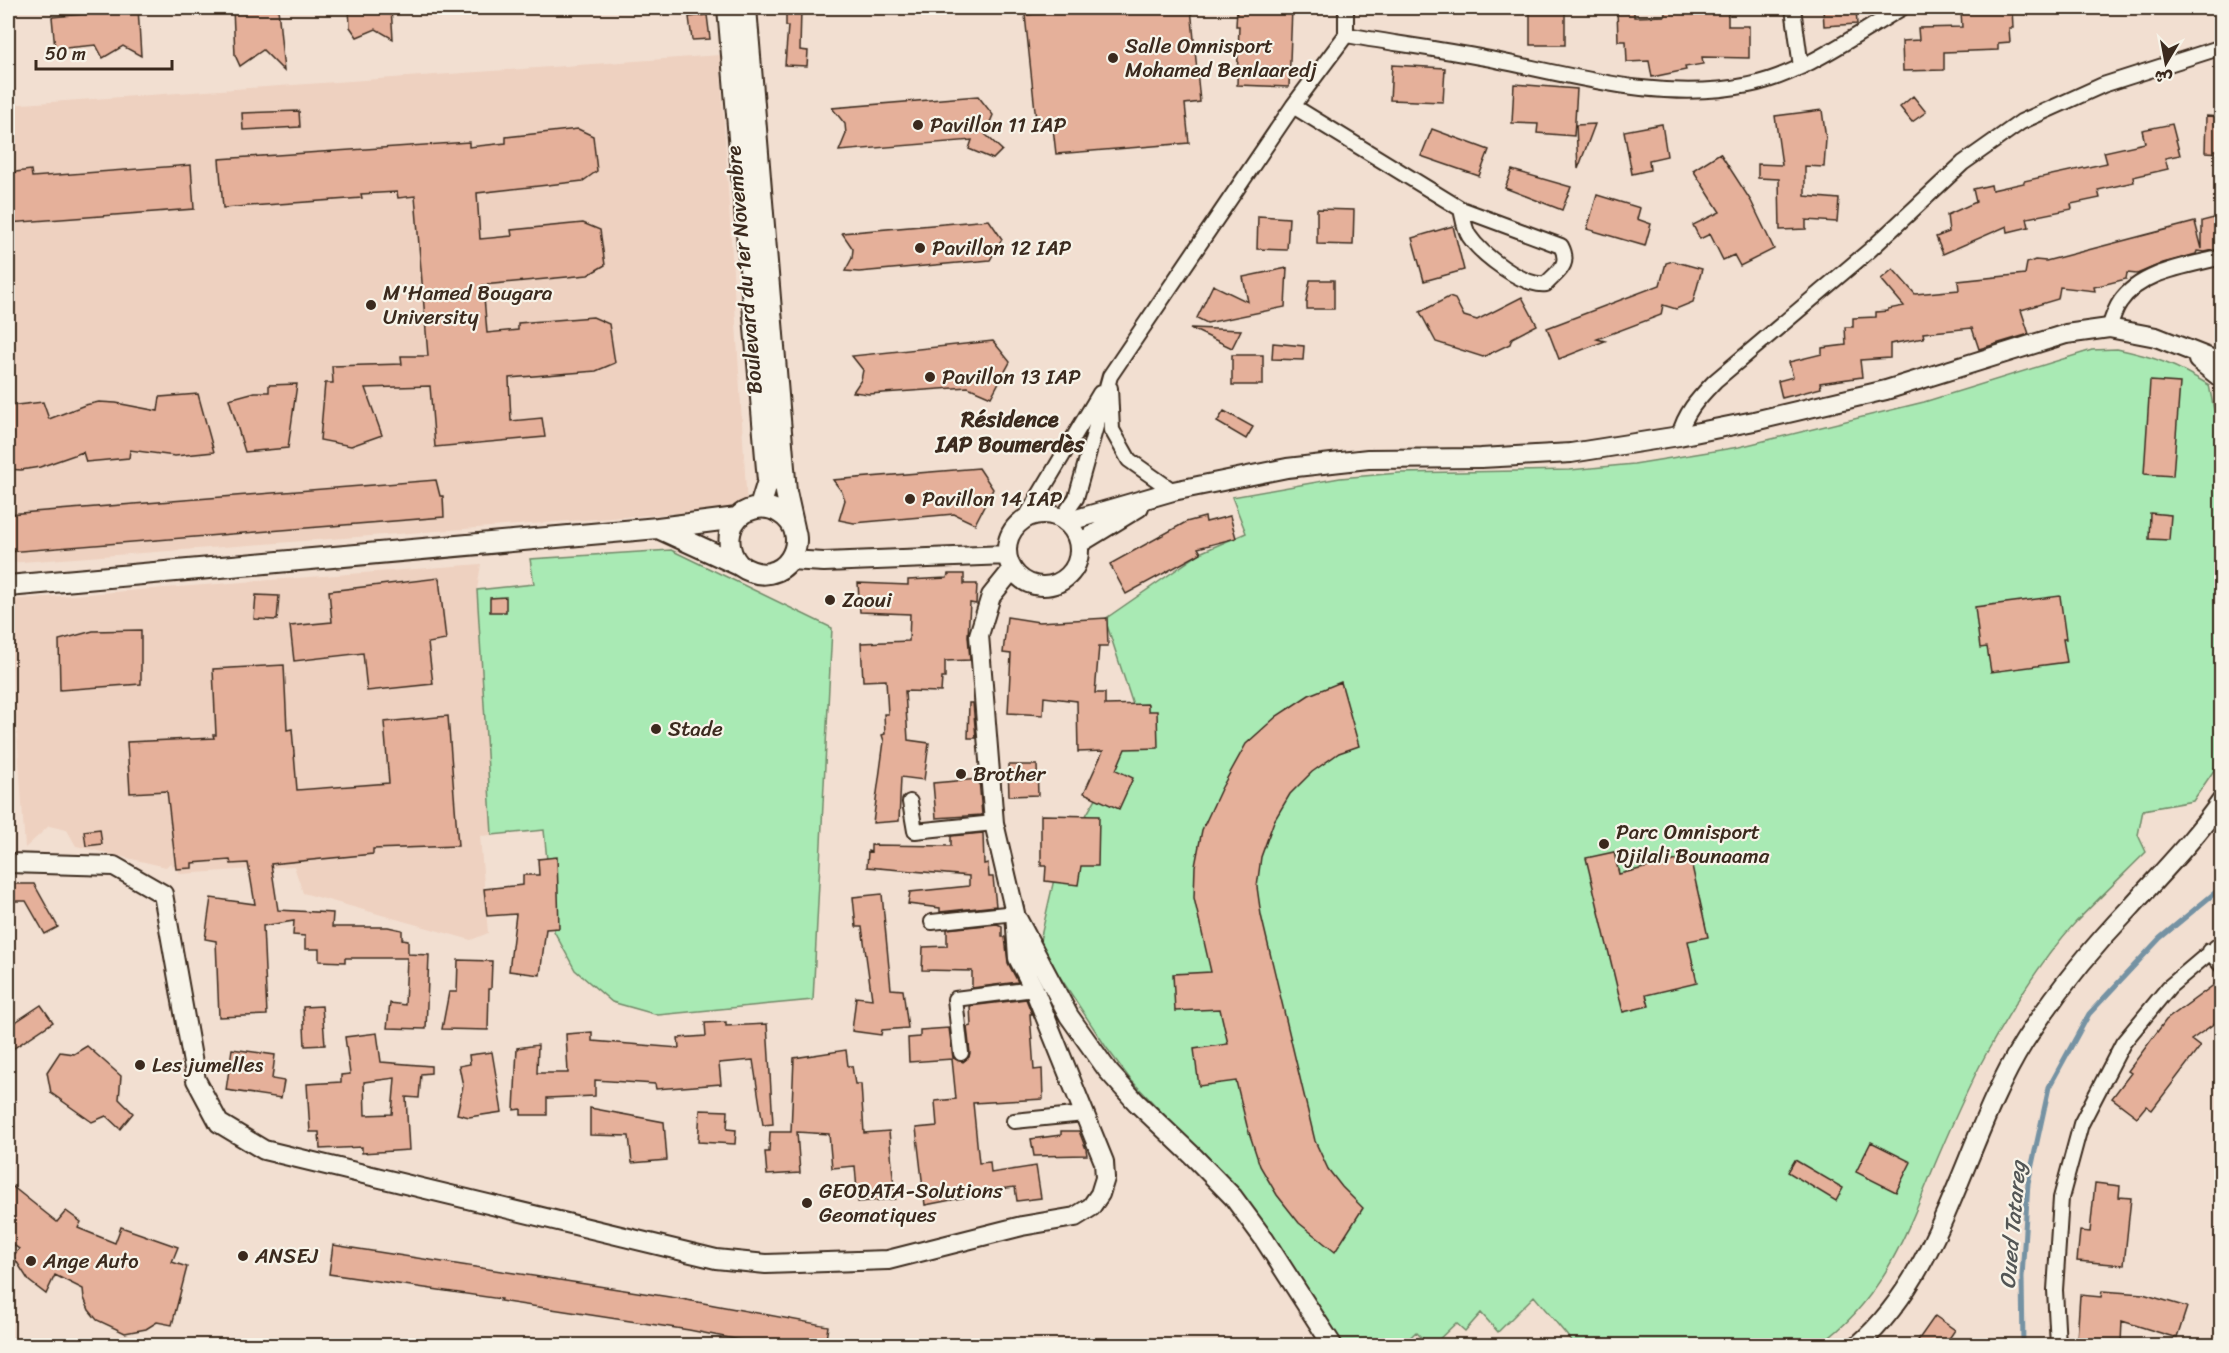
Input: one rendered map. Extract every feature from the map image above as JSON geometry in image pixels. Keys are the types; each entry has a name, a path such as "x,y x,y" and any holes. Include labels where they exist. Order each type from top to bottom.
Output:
{"main road":[{"name":"Boulevard du 1er Novembre","path":"728,8 768,481 760,507"},
{"name":"Boulevard du 1er Novembre","path":"746,8 786,492 794,528"},
{"path":"760,507 772,508 786,516 794,528 796,545 790,560 779,570 760,574 748,572 739,565 734,560 728,543 730,531 737,518 748,510 760,507"},
{"path":"8,586 658,528 737,518"},
{"path":"658,528 739,565"}],"street":[{"path":"1026,517 1110,376 1293,106 1346,35 1346,8"},
{"path":"1793,8 1801,67"},
{"path":"1346,35 1484,58 1631,87 1693,92 1750,85 1801,67 1902,8"},
{"path":"1679,436 1683,421 1692,405 1715,381 1870,250 1963,163 2021,122 2103,85 2222,47"},
{"path":"1293,106 1461,209 1561,246 1565,255 1565,263 1546,284 1537,285 1528,282 1499,264 1474,243 1467,233 1461,209"},
{"path":"2109,328 2120,302 2134,287 2154,276 2222,257"},
{"path":"1064,520 1166,493 1287,468 1356,460 1480,458 1571,453 1679,436 1886,390 2066,334 2109,328 2156,337 2222,363"},
{"path":"2177,344 2222,379"},
{"path":"1110,376 1112,430 1129,460 1166,493"},
{"path":"1064,520 1076,498 1110,376"},
{"path":"1080,543 1166,493"},
{"path":"8,863 114,866 164,894 196,1080 219,1123 264,1150 716,1260 766,1264 888,1260 1022,1226 1075,1217 1091,1207 1100,1194 1105,1178 1104,1162 1034,989 1018,958 1015,913 994,823 979,635 991,596 1009,562 1010,534 1016,525 1026,517 1048,513 1064,520 1075,532 1080,543 1080,556 1076,568 1059,583 1047,586 1029,584 1009,562 790,560"},
{"path":"1857,1346 1891,1312 1913,1280 1996,1097 2023,1044 2051,1002 2084,959 2185,848 2222,800"},
{"path":"910,802 915,831 994,823"},
{"path":"932,922 1015,913"},
{"path":"1015,913 1069,1016 1102,1062 1136,1102 1194,1156 1233,1197 1264,1239 1333,1346"},
{"path":"2058,1346 2055,1290 2061,1198 2081,1124 2123,1043 2169,987 2222,942"},
{"path":"2209,951 2222,966"},
{"path":"961,1053 955,999 1034,989"},
{"path":"1014,1121 1084,1114"}],"shaded area":[{"name":"M'Hamed Bougara University","path":"720,55 747,506 8,563 8,105"},
{"path":"481,564 477,590 492,835 480,836 488,933 471,940 303,893 294,866 181,874 170,863 166,867 76,846 67,830 49,826 25,848 8,600"}],"green space":[{"name":"Parc Omnisport Djilali Bounaama","path":"2117,349 2165,362 2209,385 2214,410 2222,420 2221,760 2193,801 2143,810 2138,835 2146,852 2075,923 2027,986 1973,1079 1905,1236 1878,1284 1861,1306 1842,1327 1819,1345 1575,1345 1534,1296 1498,1332 1481,1313 1465,1331 1456,1323 1433,1345 1429,1345 1416,1332 1402,1345 1339,1345 1197,1149 1130,1079 1106,1047 1039,945 1060,853 1084,819 1126,747 1137,717 1105,619 1202,552 1246,533 1232,497 1340,478 1399,473 1570,470 1634,464 1739,447 1924,402 2092,350"},
{"name":"Stade","path":"671,550 832,628 813,1000 658,1015 612,1002 575,970 554,931 544,830 492,835 477,590 534,584 530,559"}],"building":[{"path":"94,8 138,8 141,56 123,46 103,58 96,45 55,49 52,17 94,13"},
{"path":"233,8 278,8 284,71 263,50 240,66 235,55"},
{"path":"349,8 391,8 393,39 376,29 357,37 350,27"},
{"name":"Salle Omnisport Mohamed Benlaaredj","path":"1103,8 1191,8 1200,102 1185,104 1189,143 1056,154 1052,119 1036,120 1025,15"},
{"path":"1237,8 1292,8 1289,87 1237,85 1239,26 1236,26"},
{"path":"1617,8 1634,8 1634,17 1665,16 1665,8 1728,8 1728,26 1749,26 1749,58 1702,57 1703,64 1652,77 1649,61 1627,62 1626,41 1618,41"},
{"path":"1823,8 1856,8 1857,24 1824,26"},
{"path":"1985,8 2012,8 2013,28 2009,28 2010,42 1998,43 1998,50 1944,52 1944,70 1903,71 1902,41 1919,40 1918,28 1962,27 1961,12 1985,11"},
{"path":"786,9 801,9 800,50 808,51 807,66 785,65 788,26 786,26"},
{"path":"1530,11 1565,11 1565,45 1530,45"},
{"path":"707,15 710,39 692,40 689,17"},
{"path":"1392,65 1445,68 1443,102 1390,100"},
{"path":"1514,84 1577,89 1574,136 1537,133 1538,124 1512,123"},
{"path":"978,96 993,115 985,134 1002,150 993,159 969,149 972,140 839,151 846,134 845,124 832,108"},
{"path":"1913,96 1926,112 1912,122 1900,107"},
{"path":"1822,110 1826,139 1824,167 1805,166 1805,196 1839,199 1837,222 1806,220 1806,229 1780,230 1779,179 1758,178 1758,164 1782,165 1775,116"},
{"path":"299,111 300,127 243,130 242,113"},
{"path":"2206,116 2222,117 2222,153 2205,152"},
{"path":"1595,124 1578,169 1576,125"},
{"path":"1662,124 1667,156 1649,160 1650,170 1632,174 1624,131"},
{"path":"2172,124 2180,155 2165,158 2168,169 2133,177 2134,182 2098,190 2100,198 2071,204 2072,209 2027,218 2029,227 2008,232 2007,226 1943,254 1936,237 1949,232 1947,215 1976,202 1973,189 1991,185 1992,190 2107,163 2104,152 2145,143 2142,130"},
{"path":"578,129 593,136 597,171 583,181 477,193 480,239 512,236 511,230 583,223 600,230 605,265 588,275 483,285 487,333 518,330 518,323 593,317 609,324 615,363 596,371 509,378 511,421 542,418 545,437 435,447 430,386 365,388 382,435 351,446 320,440 325,383 333,383 332,366 402,364 401,356 428,356 415,196 398,198 397,192 361,194 362,198 223,208 219,159 469,142 469,147 506,143 506,137"},
{"path":"1432,129 1489,150 1479,176 1421,156"},
{"path":"1720,153 1751,201 1774,249 1740,266 1734,255 1723,260 1710,234 1700,239 1693,225 1720,212 1693,170"},
{"path":"191,165 194,209 8,223 8,173 31,170 32,177"},
{"path":"1512,170 1571,187 1562,210 1505,188"},
{"path":"1597,195 1640,208 1637,219 1651,224 1645,246 1587,229"},
{"path":"1317,209 1354,210 1353,245 1317,244"},
{"path":"1258,216 1289,218 1287,250 1257,249"},
{"path":"2222,216 2222,248 2205,252 2197,251 2196,254 2163,263 2137,274 2127,273 2126,279 2094,287 2095,291 2060,287 2058,299 2021,310 2029,334 1979,349 1972,328 1923,333 1924,338 1890,344 1890,358 1860,360 1862,377 1820,383 1821,388 1782,398 1778,381 1793,377 1789,362 1822,354 1822,348 1846,345 1845,327 1853,327 1853,318 1876,317 1876,312 1904,306 1881,279 1893,269 1915,294 1959,290 1958,281 2025,274 2027,263 2035,260 2046,261 2195,222 2202,249 2202,221"},
{"path":"989,220 1002,239 990,260 859,272 845,271 852,258 853,249 842,233"},
{"path":"1453,226 1464,270 1424,281 1412,238"},
{"path":"1673,261 1702,269 1693,302 1676,309 1663,305 1661,315 1597,339 1605,341 1559,359 1547,328 1660,285 1666,263"},
{"path":"1287,268 1285,307 1207,323 1197,318 1213,285 1248,302 1243,277"},
{"path":"1310,280 1334,280 1334,309 1307,309"},
{"path":"1449,297 1455,299 1464,316 1477,320 1522,297 1537,325 1512,338 1510,344 1483,357 1436,342 1420,312"},
{"path":"1191,328 1241,330 1232,348"},
{"path":"993,341 1010,362 991,397 968,387 869,394 853,392 861,380 863,370 852,356"},
{"path":"1273,343 1304,346 1303,360 1272,359"},
{"path":"1232,355 1263,355 1263,385 1232,385"},
{"path":"2150,381 2180,383 2173,476 2144,474"},
{"path":"297,384 288,448 245,452 229,399 255,392 269,392 269,385"},
{"path":"198,394 214,452 175,456 130,450 129,458 86,462 83,452 40,467 21,470 8,469 8,406 43,402 49,419 99,402 158,411 160,397"},
{"path":"1224,411 1253,427 1246,439 1217,422"},
{"path":"979,468 993,489 975,524 954,514 854,523 839,520 845,500 833,480"},
{"path":"436,480 440,496 443,496 444,517 8,552 8,514"},
{"path":"2150,513 2171,515 2169,540 2149,539"},
{"path":"1230,516 1236,538 1198,548 1201,553 1126,594 1110,564 1186,522 1205,517 1206,522"},
{"path":"948,574 964,574 964,584 977,584 976,604 970,603 968,636 970,660 945,661 945,678 942,678 941,692 905,691 908,740 929,743 924,780 901,777 899,821 873,823 884,741 882,735 885,734 884,714 888,714 886,680 863,681 861,643 909,641 910,614 860,612 858,583 908,585 908,580 947,578"},
{"path":"439,578 446,640 428,643 433,684 367,691 363,653 294,661 290,626 332,622 329,591"},
{"path":"256,595 279,596 277,620 254,619"},
{"path":"2060,596 2067,662 1991,672 1987,647 1980,648 1975,607"},
{"path":"506,597 506,612 490,612 490,598"},
{"path":"1007,617 1039,622 1107,618 1108,646 1099,646 1095,693 1105,693 1105,705 1148,704 1148,711 1157,711 1158,748 1125,749 1116,770 1133,778 1119,809 1084,793 1103,751 1078,752 1077,701 1044,697 1043,715 1008,713 1011,654 1003,653"},
{"path":"141,630 141,684 60,690 59,640 93,631"},
{"path":"284,665 287,730 292,729 297,790 389,783 384,722 448,716 458,846 373,849 373,854 271,864 278,910 333,913 332,927 388,927 402,930 402,939 408,940 408,954 429,955 426,1029 387,1028 390,1003 405,1005 407,958 345,958 345,962 319,961 319,949 305,949 305,936 293,935 294,921 263,926 267,1015 219,1017 216,941 205,939 211,898 255,904 248,863 231,864 230,860 192,863 192,868 176,869 167,791 130,793 127,742 214,738 213,735 216,735 213,669"},
{"path":"1341,682 1359,746 1339,753 1312,772 1290,794 1274,821 1261,857 1257,887 1261,915 1315,1141 1328,1169 1363,1208 1335,1252 1299,1223 1277,1195 1260,1166 1236,1081 1199,1086 1194,1049 1228,1044 1220,1009 1175,1011 1173,974 1211,972 1194,898 1195,866 1202,830 1246,744 1277,716 1309,695"},
{"path":"969,703 973,703 976,738 968,738"},
{"path":"1008,765 1037,765 1038,795 1009,796"},
{"path":"979,779 982,815 936,818 933,783"},
{"path":"1041,815 1099,816 1098,866 1081,866 1078,885 1045,881 1046,866 1041,866"},
{"path":"100,829 102,844 86,846 84,831"},
{"path":"983,833 984,864 988,863 989,877 993,877 996,906 940,912 940,908 908,904 910,892 969,886 969,876 867,867 868,851 871,852 871,845 951,846 951,836"},
{"path":"1614,852 1619,874 1690,857 1708,937 1688,941 1697,983 1646,995 1649,1006 1623,1012 1586,858"},
{"path":"557,857 559,928 546,929 540,975 509,971 516,914 487,916 484,889 523,885 523,875 539,875 538,859"},
{"path":"8,884 34,884 58,927 45,934 26,901 8,901"},
{"path":"882,894 891,989 903,990 908,1028 882,1030 881,1035 852,1031 856,997 872,999 862,927 856,927 853,897"},
{"path":"997,924 1002,926 1008,963 1018,982 972,988 972,971 922,970 923,947 947,946 947,929"},
{"path":"458,960 492,961 488,1030 442,1029 449,992 457,992"},
{"path":"2222,979 2222,1018 2191,1040 2200,1047 2152,1110 2146,1106 2137,1117 2112,1098 2131,1073 2128,1071 2166,1020"},
{"path":"1026,999 1032,1014 1030,1014 1034,1070 1042,1069 1043,1099 973,1103 979,1163 990,1162 991,1173 1036,1166 1041,1198 1017,1201 1015,1187 966,1193 967,1197 925,1205 916,1128 937,1126 935,1101 956,1099 952,1059 909,1062 908,1038 920,1037 920,1030 949,1028 953,1058 963,1062 970,1053 967,1027 971,1026 970,1006"},
{"path":"41,1005 53,1022 8,1052 8,1027"},
{"path":"322,1006 325,1045 305,1046 303,1007"},
{"path":"726,1022 726,1026 767,1024 773,1124 763,1125 753,1060 719,1063 721,1084 656,1089 655,1084 595,1080 595,1096 547,1098 547,1115 521,1115 521,1109 514,1110 517,1048 538,1045 537,1073 568,1073 566,1034 592,1032 592,1041 679,1048 678,1038 706,1036 705,1023"},
{"path":"377,1033 381,1062 431,1066 431,1073 421,1074 419,1098 406,1097 409,1150 362,1153 362,1147 320,1149 319,1132 310,1132 307,1084 341,1082 341,1075 350,1074 345,1037","holes":["395,1078 392,1114 365,1115 364,1082"]},
{"path":"87,1046 121,1076 119,1099 133,1113 120,1129 106,1116 92,1122 51,1093 47,1072 60,1052 74,1054"},
{"path":"232,1049 275,1055 272,1079 284,1081 281,1098 226,1090"},
{"path":"846,1050 848,1066 852,1066 855,1084 861,1084 864,1133 889,1131 895,1199 858,1202 855,1166 832,1168 829,1134 797,1132 800,1173 767,1175 765,1152 769,1152 770,1132 791,1132 794,1058"},
{"path":"492,1052 502,1112 469,1117 457,1114 463,1086 459,1066 470,1064 469,1055"},
{"path":"590,1108 664,1122 667,1160 632,1163 629,1136 590,1135"},
{"path":"700,1110 728,1111 727,1129 736,1130 735,1144 698,1142"},
{"path":"1061,1131 1079,1131 1087,1155 1034,1156 1031,1139 1061,1135"},
{"path":"1871,1142 1911,1162 1896,1192 1856,1172"},
{"path":"1795,1160 1843,1188 1836,1201 1788,1172"},
{"path":"8,1183 57,1222 66,1211 81,1222 78,1228 115,1243 121,1227 178,1247 172,1262 187,1267 172,1325 157,1322 146,1329 125,1333 97,1320 89,1310 83,1289 55,1275 46,1294 29,1281 13,1256 19,1249 8,1241"},
{"path":"2095,1183 2120,1186 2119,1197 2131,1198 2124,1265 2077,1261 2080,1231 2090,1232"},
{"path":"333,1245 676,1298 828,1326 825,1346 770,1346 689,1330 500,1301 501,1299 329,1274"},
{"path":"2102,1291 2143,1294 2187,1307 2177,1338 2122,1321 2121,1343 2077,1340 2080,1295 2101,1297"},
{"path":"1935,1316 1955,1330 1944,1346 1914,1346"}],"waterway":[{"name":"Oued Tatareg","path":"2023,1346 2022,1277 2028,1183 2049,1087 2089,1014 2160,938 2222,887"}],"place":[{"name":"Salle Omnisport Mohamed Benlaaredj","path":"1113,58"},
{"name":"Pavillon 11 IAP","path":"918,125"},
{"name":"Pavillon 12 IAP","path":"920,248"},
{"name":"M'Hamed Bougara University","path":"371,305"},
{"name":"Pavillon 13 IAP","path":"930,377"},
{"name":"Pavillon 14 IAP","path":"910,499"},
{"name":"Zaoui","path":"830,600"},
{"name":"Stade","path":"656,729"},
{"name":"Brother","path":"961,774"},
{"name":"Parc Omnisport Djilali Bounaama","path":"1604,844"},
{"name":"Les jumelles","path":"140,1065"},
{"name":"GEODATA-Solutions Geomatiques","path":"807,1203"},
{"name":"ANSEJ","path":"243,1256"},
{"name":"Ange Auto","path":"31,1261"}],"district":[{"name":"Résidence IAP Boumerdès","path":"1010,432"}]}
